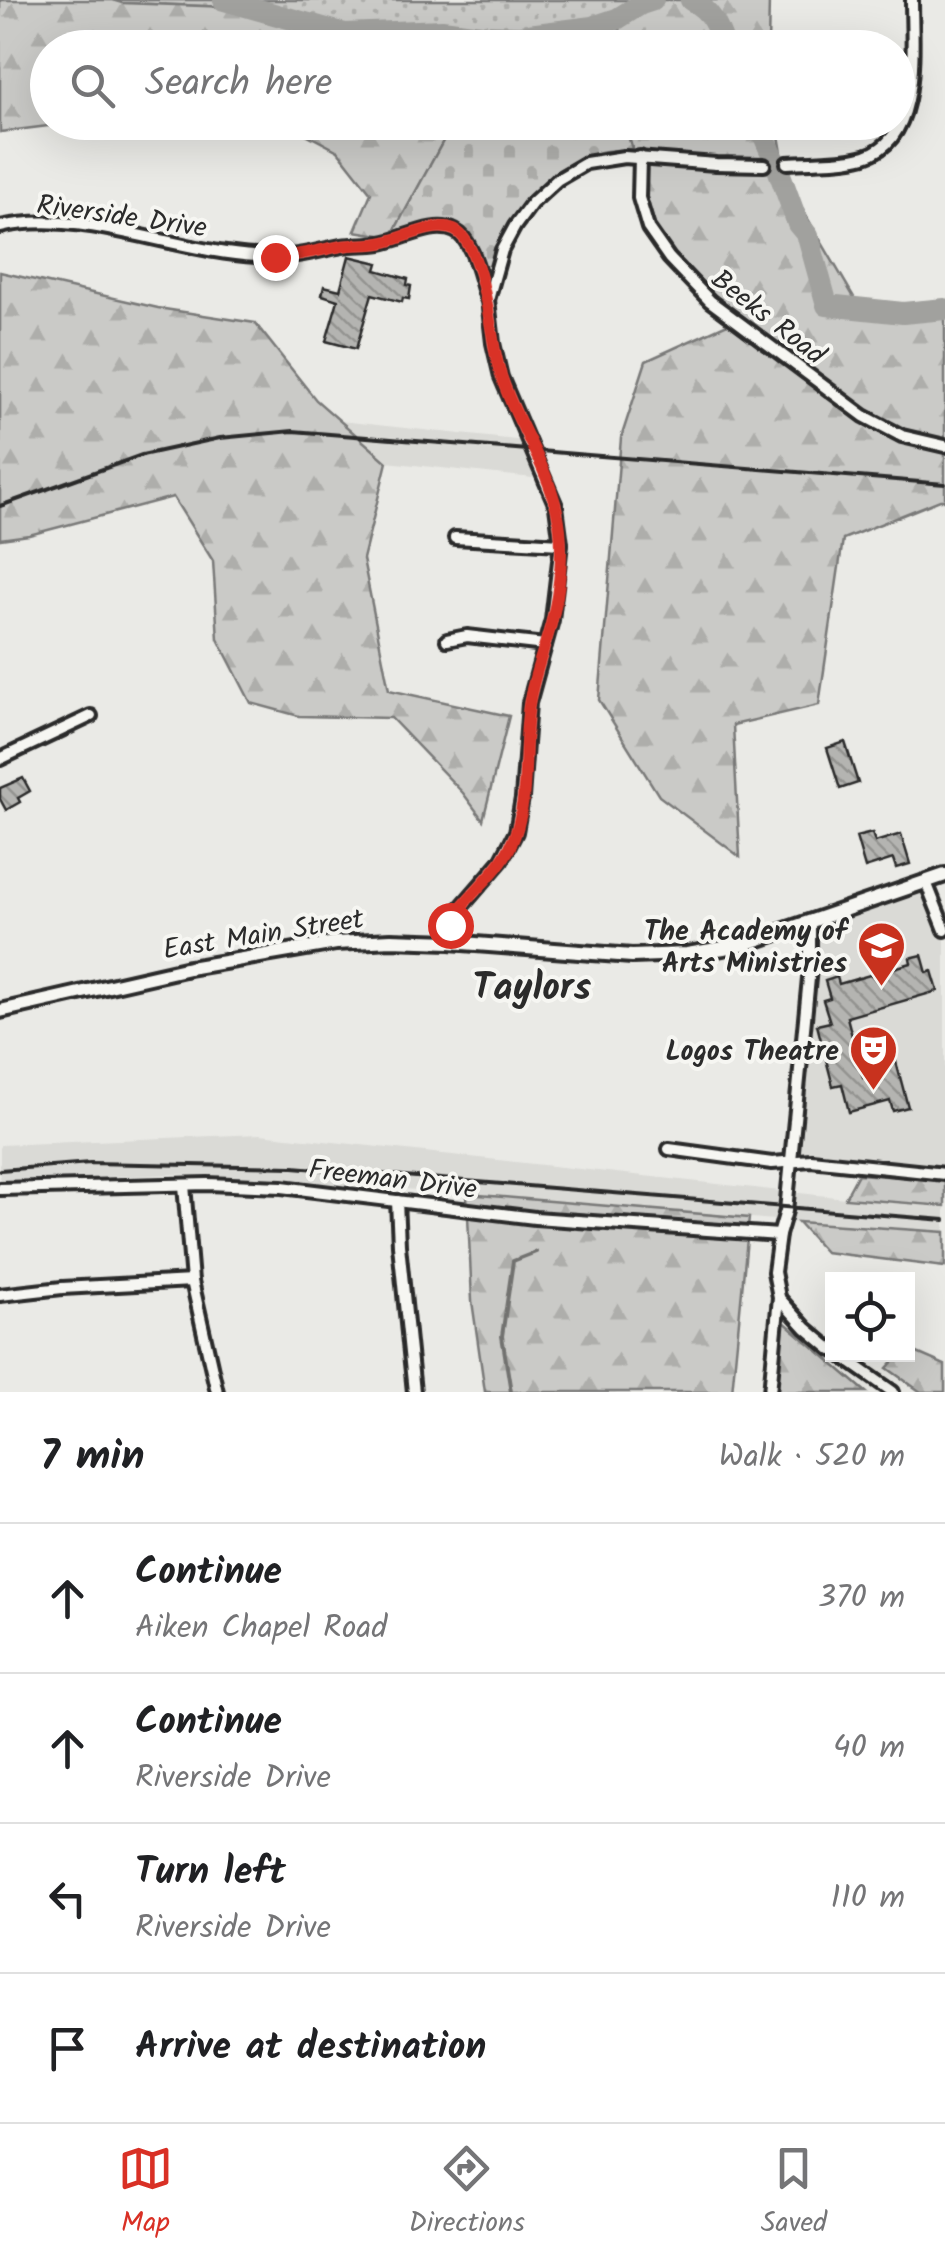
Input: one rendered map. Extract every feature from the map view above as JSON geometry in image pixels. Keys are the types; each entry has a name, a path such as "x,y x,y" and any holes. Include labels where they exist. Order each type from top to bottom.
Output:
{"street":[{"path":"911,30 912,0"},
{"path":"786,163 866,156 889,140"},
{"path":"450,942 450,925 456,913 501,861 516,832 529,703 552,620 561,544 556,506 497,363 488,300 497,266 508,239 532,203 568,172 586,163 640,157 764,165"},
{"name":"Beeks Road","path":"640,157 639,198 648,228 710,302 864,416 902,436 945,446"},
{"name":"Riverside Drive","path":"0,227 59,223 275,257 382,243 449,228 460,233 470,247 488,300"},
{"path":"455,538 561,544"},
{"path":"447,640 467,636 545,645"},
{"path":"0,760 91,716"},
{"name":"East Main Street","path":"0,1011 302,947 391,940 632,956 687,954 742,945 945,875"},
{"path":"926,882 945,930"},
{"path":"770,1392 778,1297 774,1272 792,1161 809,984 810,923"},
{"path":"668,1149 772,1163 811,1160 945,1174"},
{"path":"184,1185 192,1281 217,1392"},
{"name":"Freeman Drive","path":"0,1188 282,1187 535,1218 780,1235"},
{"path":"397,1200 414,1392"},
{"path":"0,1295 192,1281"},
{"path":"778,1297 825,1344"},
{"path":"850,1362 893,1392"}],"shaded area":[{"path":"340,421 526,441 533,478 387,462"},
{"path":"926,882 945,934 945,1173 792,1161 810,923"},
{"path":"260,1134 945,1206 945,1232 177,1174 0,1185 0,1145"}],"green space":[{"path":"0,0 112,0 229,7 304,30 30,30 30,128 0,132"},
{"path":"112,0 630,0 621,30 304,30 229,7"},
{"path":"630,0 769,0 768,30 620,30"},
{"path":"317,140 444,140 391,237 355,231 371,193 338,151"},
{"path":"444,140 629,140 632,149 579,159 542,184 513,218 487,280 462,227 440,223 391,237"},
{"path":"630,140 780,140 787,183 859,306 945,303 945,500 843,539 819,705 733,725 740,857 659,796 599,700 621,438 646,361 734,321 659,239"},
{"path":"0,272 158,308 255,323 316,400 387,462 363,559 389,690 509,716 483,820 463,793 391,718 299,716 251,703 218,639 213,561 173,497 0,539"},
{"path":"858,1174 945,1180 945,1206 845,1198"},
{"path":"467,1194 749,1218 732,1392 485,1392 472,1301"},
{"path":"798,1222 945,1232 945,1267 825,1252"},
{"path":"783,1321 825,1357 825,1362 831,1362 866,1392 776,1392"},
{"path":"915,1352 945,1365 945,1392 921,1392 887,1368 893,1362 915,1362"}],"building":[{"path":"349,256 378,263 376,270 408,279 407,285 411,286 409,299 403,298 402,302 372,294 356,349 326,341 338,300 322,295 324,286 340,290"},
{"path":"845,742 858,783 840,789 827,748"},
{"path":"23,778 30,791 6,810 0,788"},
{"path":"872,833 875,842 901,834 910,864 896,868 893,859 865,868 856,837"},
{"path":"922,955 938,991 847,1017 863,1078 883,1073 880,1062 895,1058 908,1107 893,1111 890,1101 849,1112 842,1084 833,1086 817,1025 830,1022 823,1000 830,998 825,981 837,977 839,984 911,963 910,958"}],"waterway":[{"path":"224,0 331,30"},
{"path":"569,30 617,19 653,0"},
{"path":"691,0 709,14 718,30"},
{"path":"766,140 798,224 808,236 827,305 903,313 945,309"},
{"path":"511,1392 502,1336 513,1261 536,1252"}],"railway":[{"path":"0,506 142,455 220,438 293,431 945,484"},
{"path":"0,1170 90,1163 293,1167 945,1220"}],"place":[{"name":"The Academy of Arts Ministries","path":"882,988"},
{"name":"Logos Theatre","path":"874,1092"}],"district":[{"name":"Taylors","path":"532,986"}],"route":[{"path":"275,257 382,243 432,229 449,228 460,233 470,247 488,300 501,377 556,506 561,544 556,596 529,703 516,832 501,861 450,925"}]}
